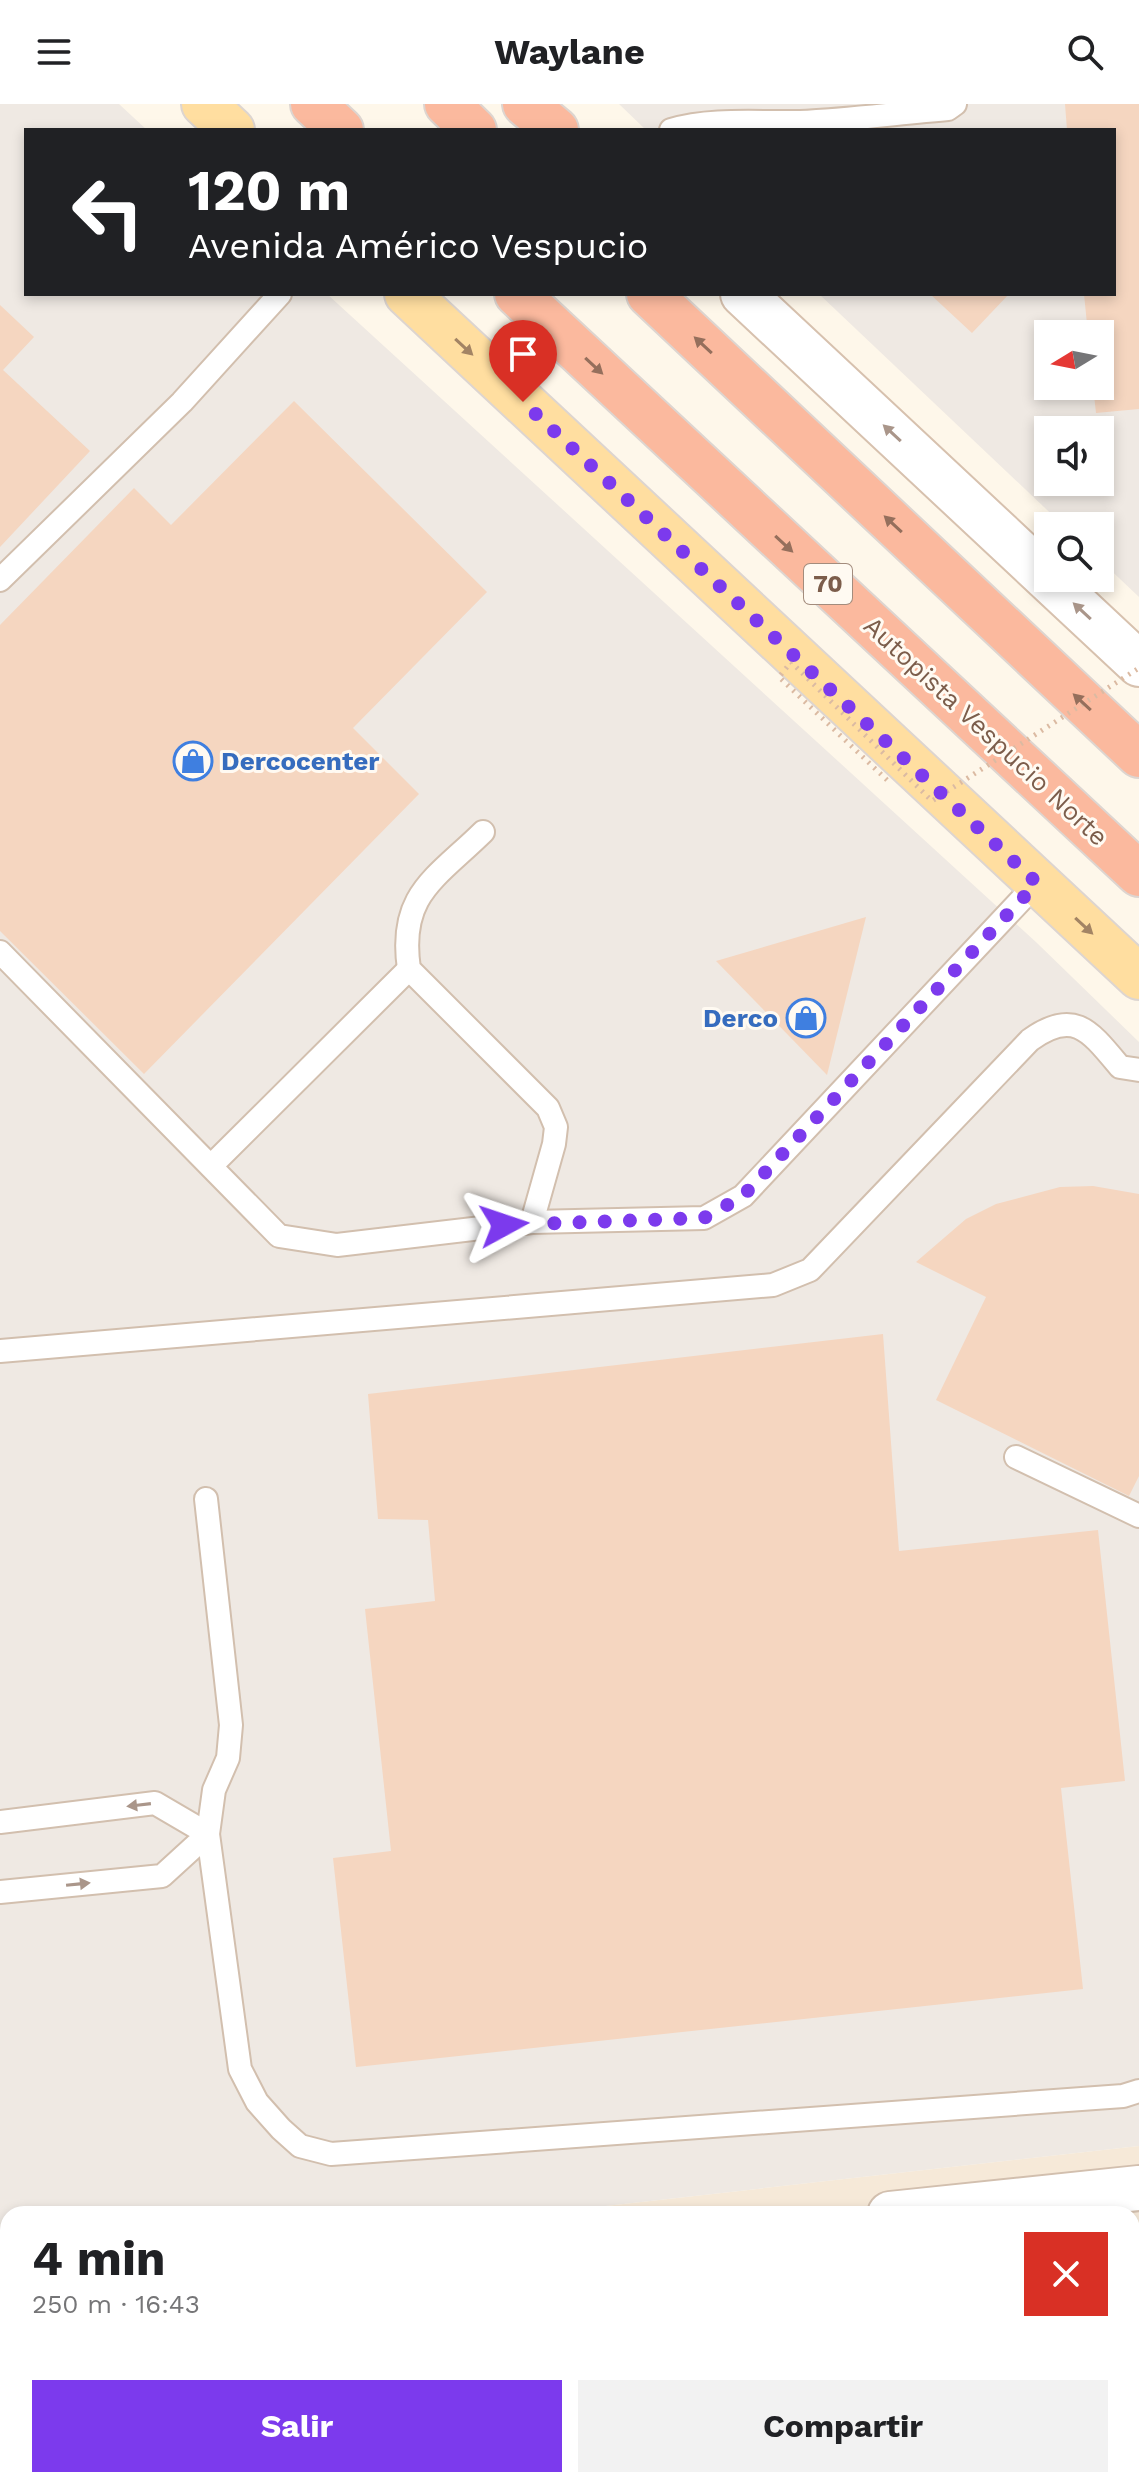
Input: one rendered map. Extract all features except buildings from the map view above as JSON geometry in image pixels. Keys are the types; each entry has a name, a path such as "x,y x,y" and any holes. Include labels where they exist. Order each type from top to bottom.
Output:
{"highway":[{"path":"313,104 339,128"},
{"path":"447,104 472,128"},
{"path":"525,104 554,128"},
{"name":"Autopista Vespucio Norte","path":"519,296 1139,874"},
{"path":"651,296 1139,755"}],"main road":[{"path":"204,104 230,128"},
{"path":"555,104 578,128"},
{"path":"409,296 1139,977"},
{"path":"745,296 1139,666"},
{"path":"980,2206 1139,2188"}],"lane":[{"path":"678,128 693,124 804,122 948,109 955,104"},
{"path":"0,580 182,402 278,296"},
{"path":"483,832 415,899 406,925 409,969 548,1108 556,1127 554,1144 532,1222"},
{"path":"0,952 279,1236 337,1245 532,1222 704,1218 743,1196 1037,883"},
{"path":"211,1166 409,969"},
{"path":"0,1351 773,1285 810,1270 1030,1040 1049,1026 1063,1023 1079,1026 1099,1042 1120,1067 1139,1070"},
{"path":"1016,1457 1139,1516"},
{"path":"206,1499 231,1725 228,1758 214,1790 208,1834 240,2069 257,2102 300,2146 331,2154 1123,2096 1139,2091"},
{"path":"0,1822 155,1803 208,1834"},
{"path":"0,1892 162,1876 208,1834"}],"path":[{"path":"887,780 779,677 791,662 932,801 1139,666"}],"shaded area":[{"path":"0,104 119,104 145,128 24,128 24,296 329,296 1037,943 1139,1042 1139,2146 605,2206 0,2206"},
{"path":"619,104 1139,104 1139,597 1114,573 1114,512 1049,512 821,296 1116,296 1116,128 644,128"},
{"path":"1139,2146 1139,2206 605,2206"}],"place":[{"name":"Dercocenter","path":"193,761"},
{"name":"Derco","path":"806,1018"}],"route":[{"path":"504,1225 704,1218 743,1196 1037,883 523,402"}]}
